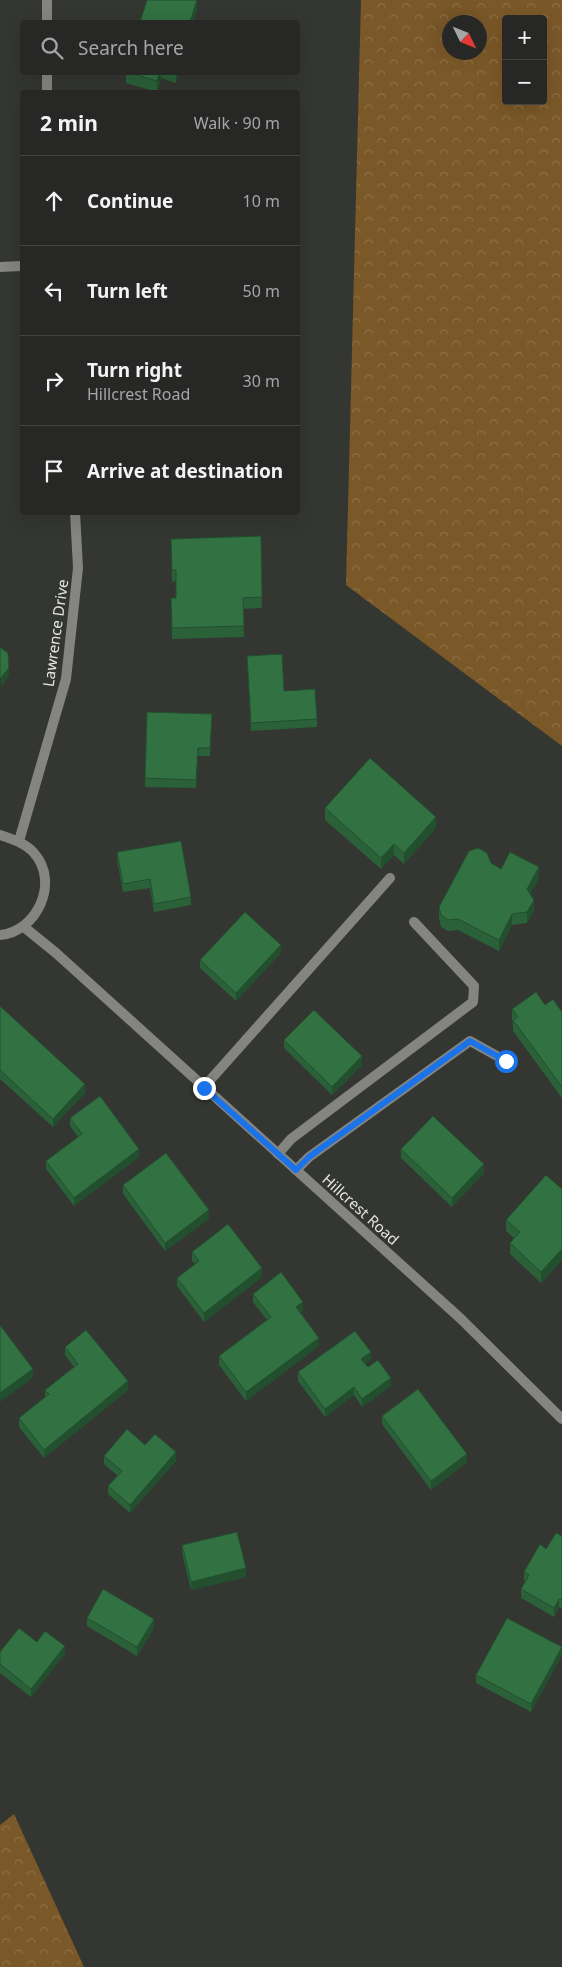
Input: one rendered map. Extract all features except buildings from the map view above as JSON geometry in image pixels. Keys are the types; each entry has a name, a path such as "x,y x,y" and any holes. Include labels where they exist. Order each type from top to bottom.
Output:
{"street":[{"path":"47,0 47,20"},
{"path":"47,75 47,90"},
{"path":"0,268 20,266"},
{"name":"Lawrence Drive","path":"19,841 66,679 78,568 75,515"},
{"path":"0,835 19,841 34,853 43,868 45,886 42,904 36,914 24,927 7,935 0,935"},
{"path":"204,1088 390,878"},
{"path":"278,1154 291,1140 473,1002 474,986 414,922"},
{"name":"Hillcrest Road","path":"24,927 56,953 460,1318 562,1419"},
{"path":"296,1170 309,1157 470,1041 506,1061"}],"green space":[{"path":"361,0 562,0 562,746 346,585"},
{"path":"14,1814 84,1967 0,1967 0,1825"}],"route":[{"path":"204,1088 296,1170 309,1157 470,1041 506,1061"}]}
